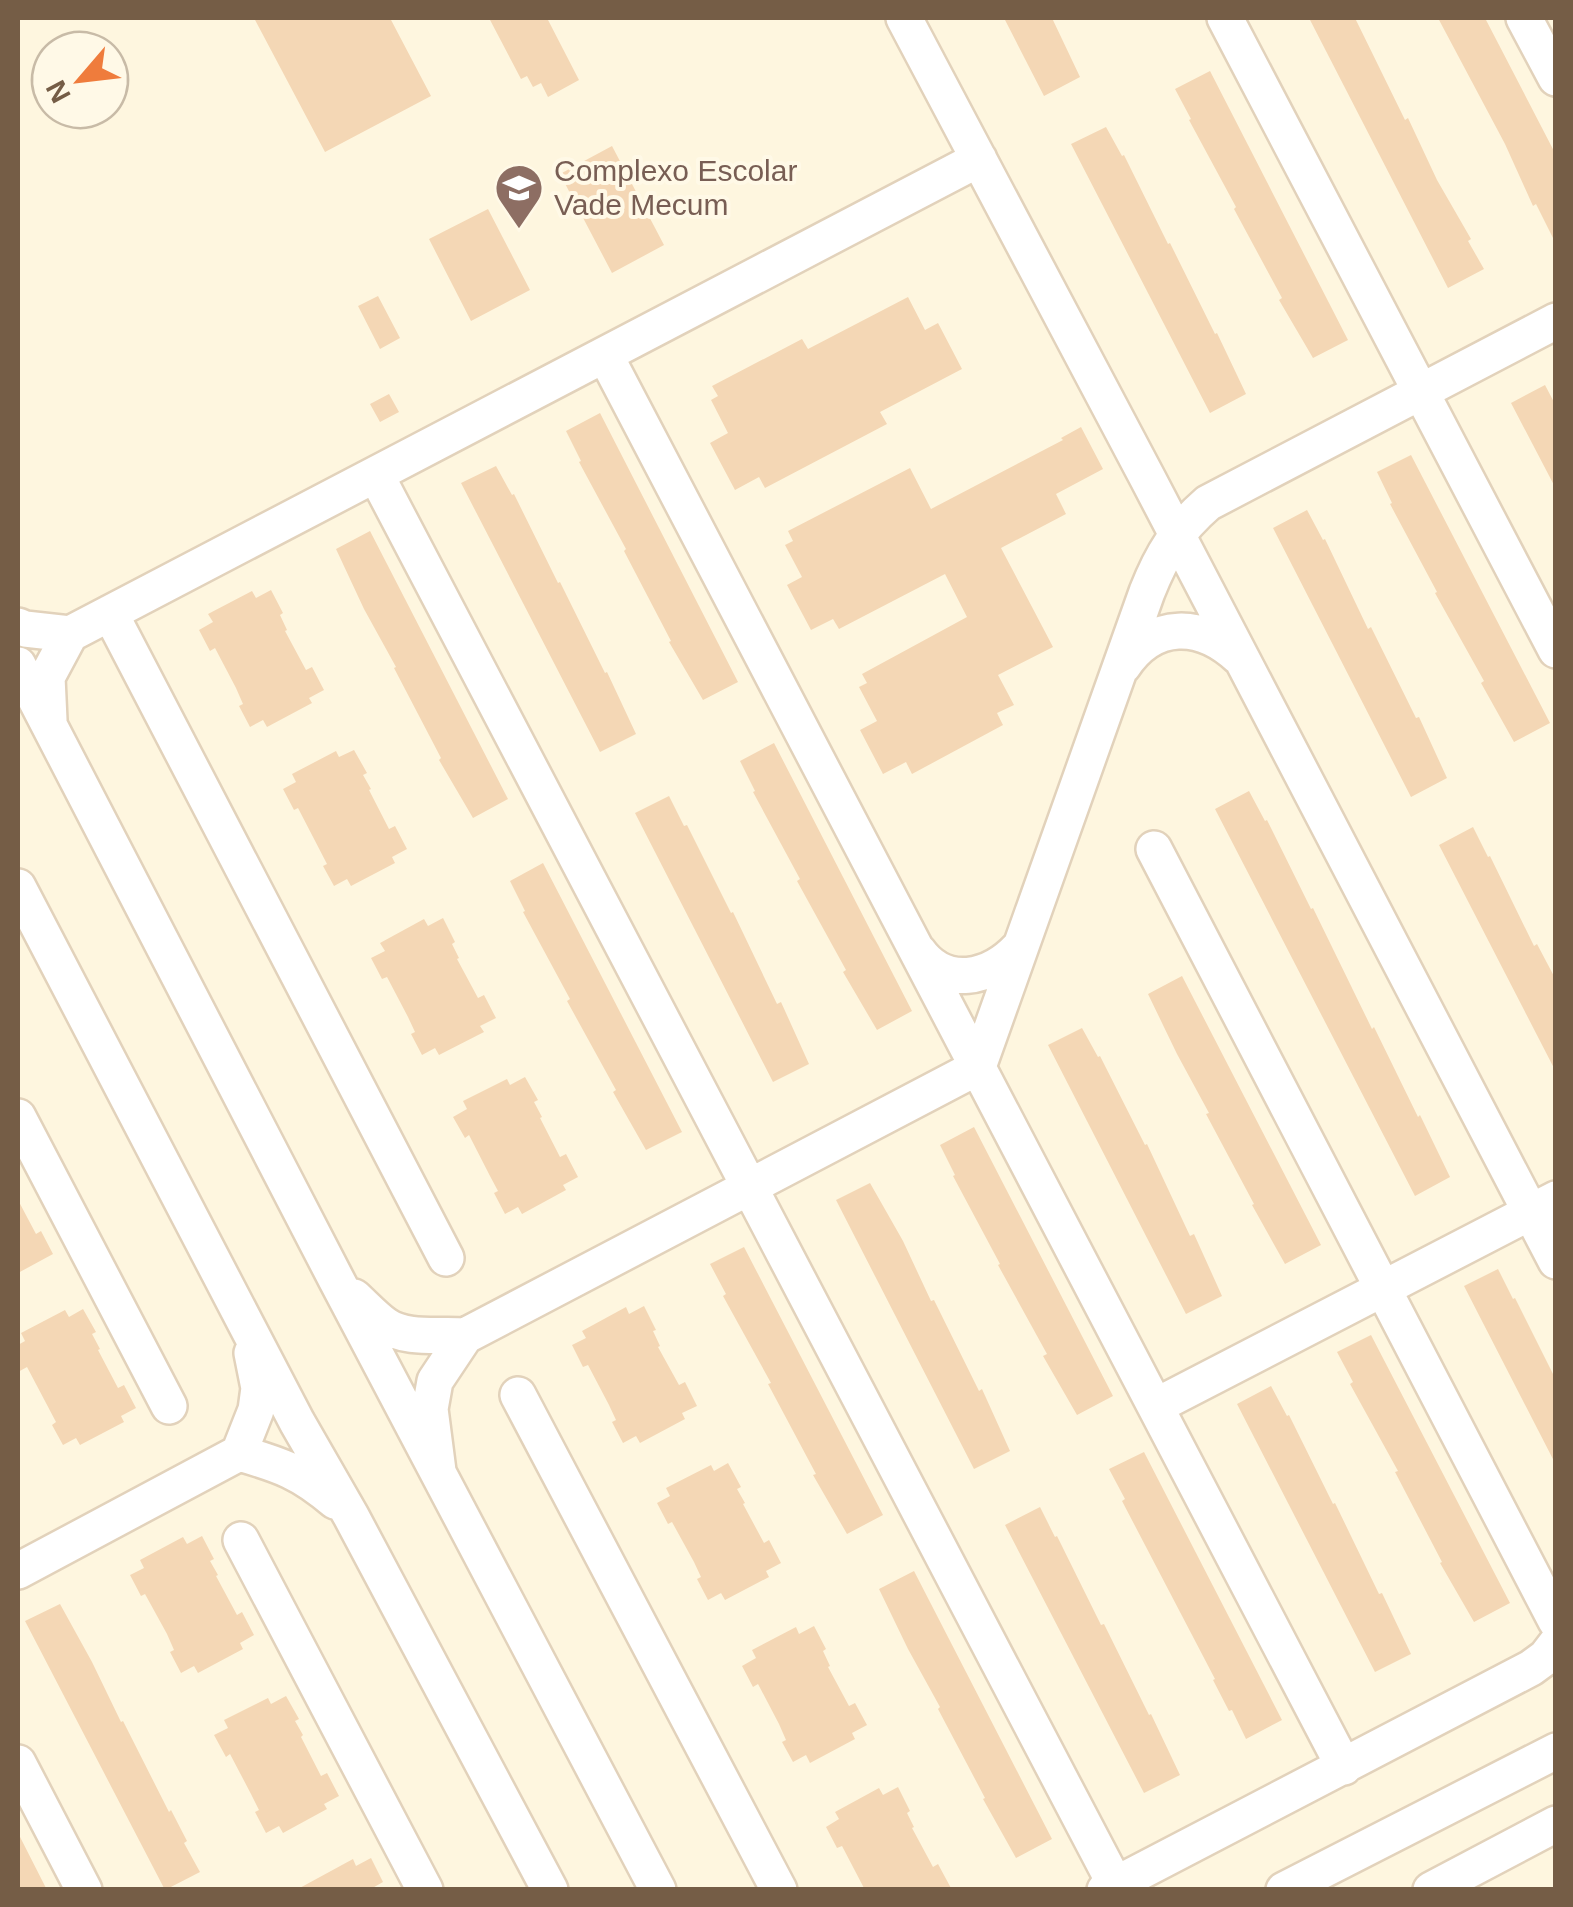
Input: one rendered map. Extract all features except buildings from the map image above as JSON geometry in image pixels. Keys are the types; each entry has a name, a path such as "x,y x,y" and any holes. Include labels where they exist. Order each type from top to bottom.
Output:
{"street":[{"path":"904,18 1240,658 1543,1205 1556,1261"},
{"path":"1225,18 1556,650"},
{"path":"1524,18 1556,78"},
{"path":"18,626 70,634 979,159"},
{"path":"438,1471 430,1408 435,1382 465,1336 978,1067 1157,567 1176,534 1208,502 1556,321"},
{"path":"604,355 1344,1767"},
{"path":"376,475 712,1114 1110,1887 1531,1668 1556,1644"},
{"path":"110,613 446,1258"},
{"path":"1118,672 1132,651 1153,637 1176,630 1212,637 1240,658"},
{"path":"50,726 48,678 70,634"},
{"path":"18,664 658,1890"},
{"path":"1154,849 1556,1621"},
{"path":"18,888 297,1422 550,1890"},
{"path":"917,950 925,962 938,970 964,976 1007,961 1019,948"},
{"path":"18,1117 169,1406"},
{"path":"1156,1406 1543,1205"},
{"path":"336,1279 386,1326 410,1335 465,1336"},
{"path":"18,1572 239,1453 256,1410 259,1388 248,1327"},
{"path":"518,1395 779,1890"},
{"path":"239,1453 284,1466 312,1481 351,1516"},
{"path":"241,1540 425,1890"},
{"path":"1284,1890 1556,1751"},
{"path":"18,1763 84,1890"},
{"path":"1431,1890 1550,1839"}],"place":[{"name":"Complexo Escolar Vade Mecum","path":"519,230"}]}
